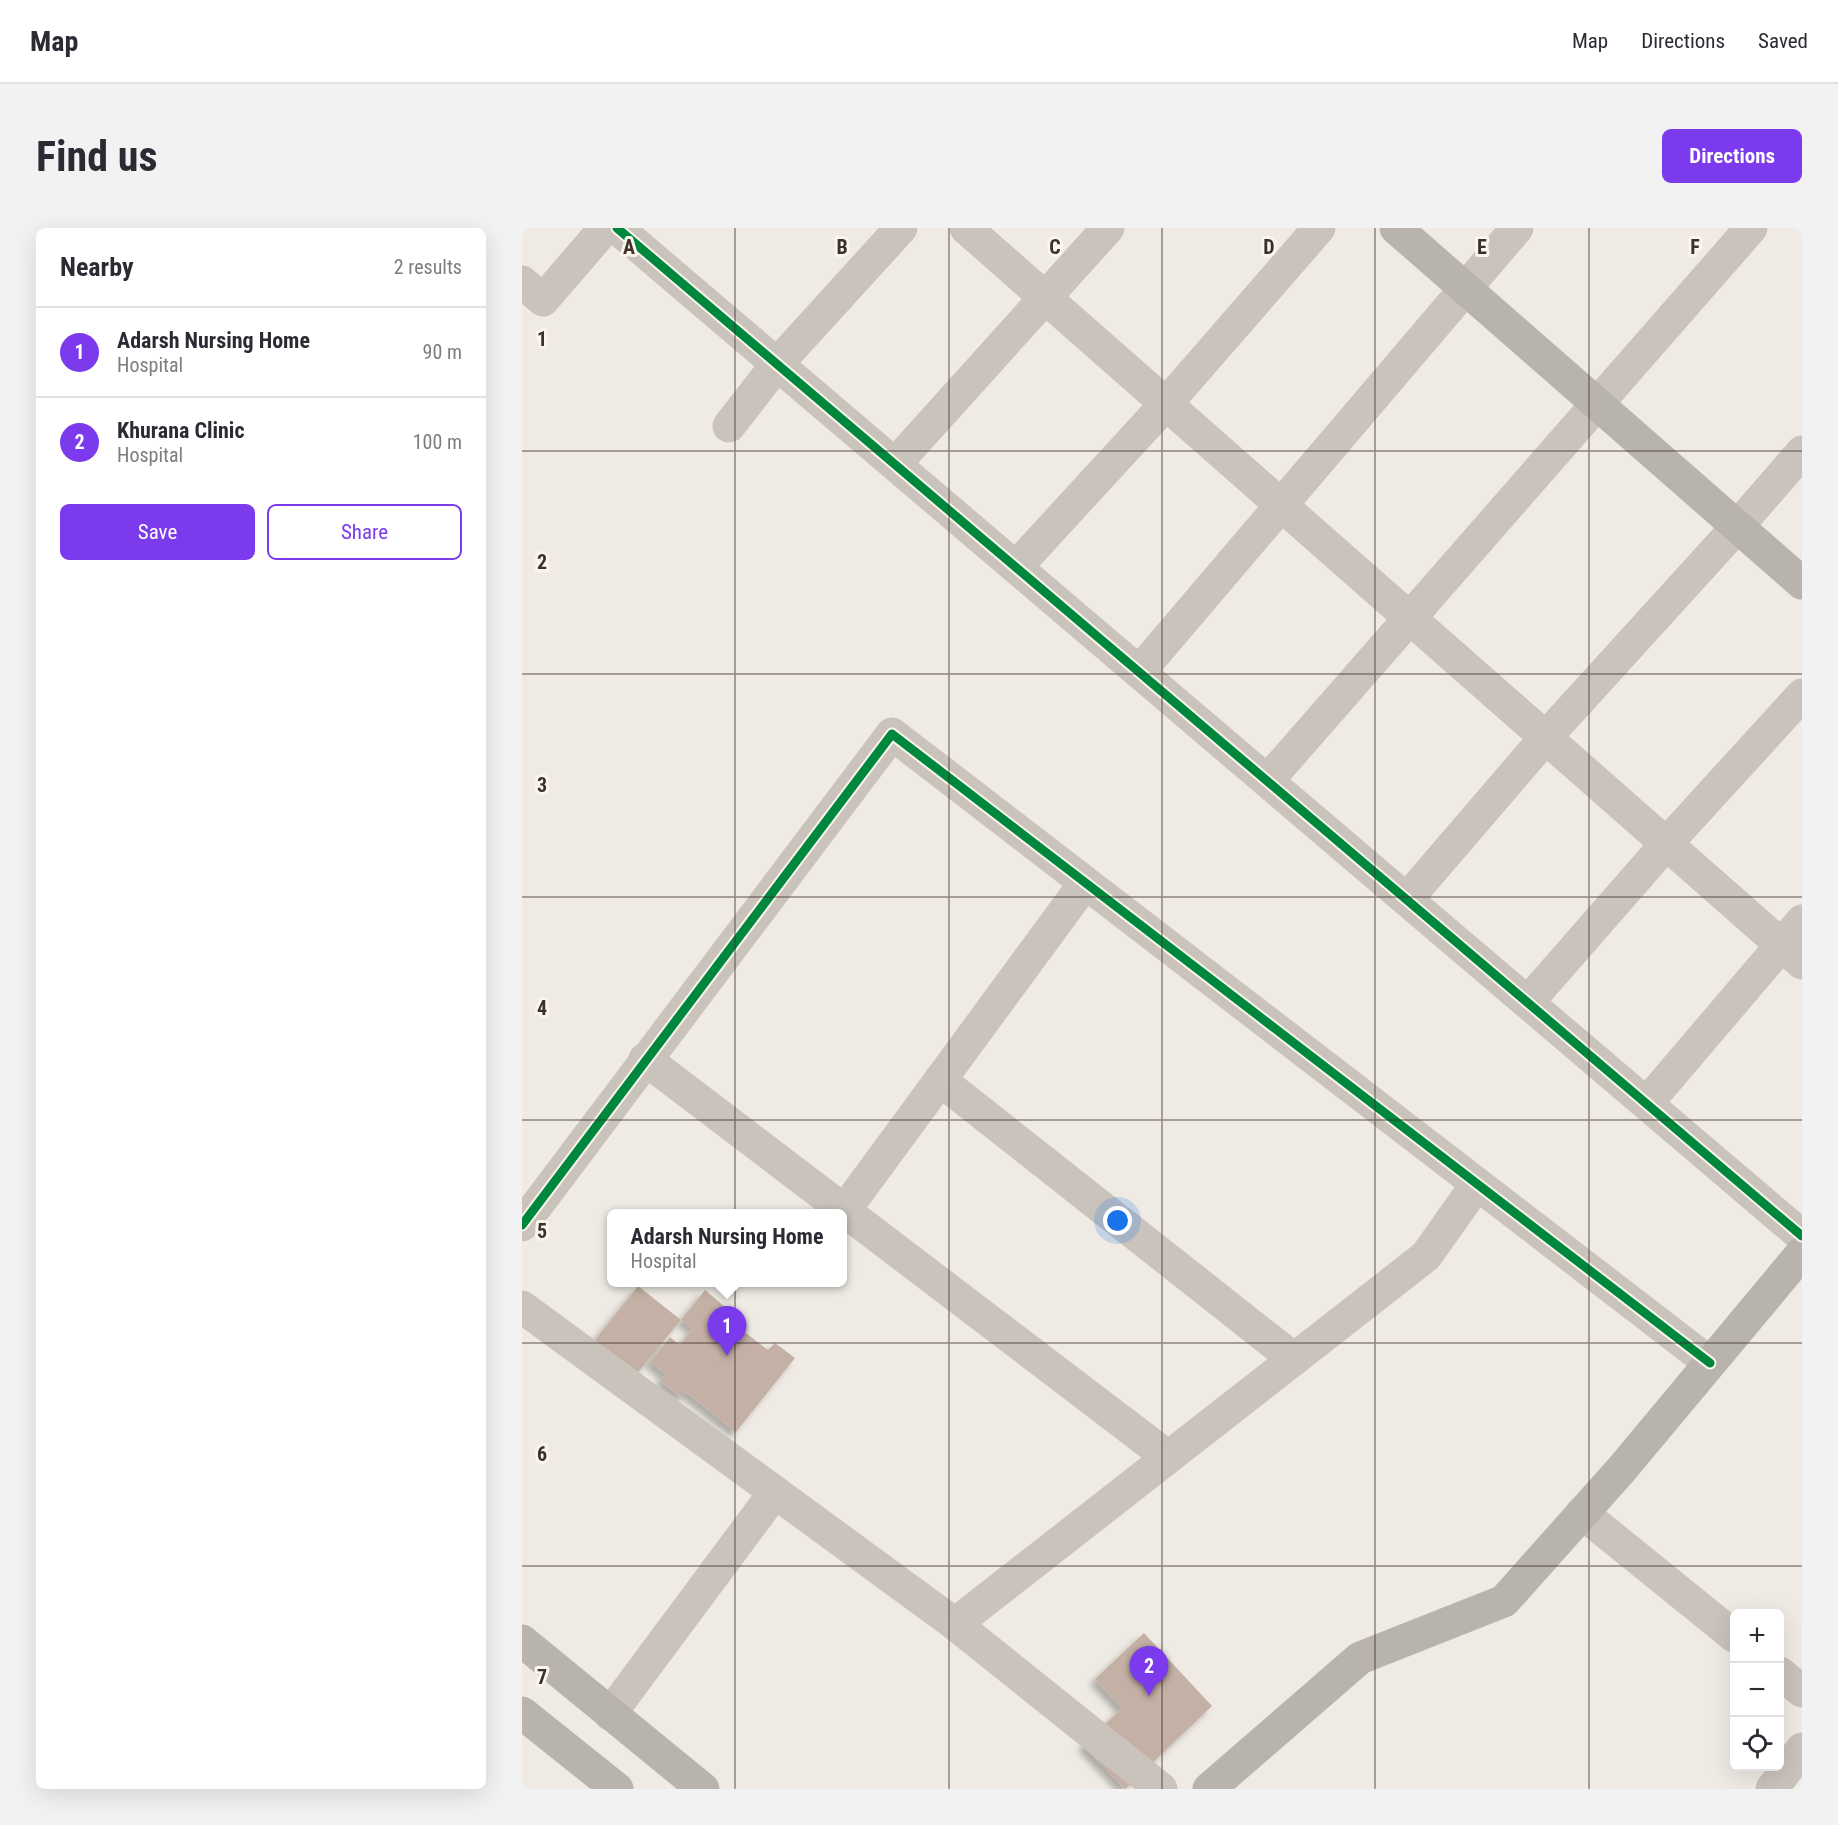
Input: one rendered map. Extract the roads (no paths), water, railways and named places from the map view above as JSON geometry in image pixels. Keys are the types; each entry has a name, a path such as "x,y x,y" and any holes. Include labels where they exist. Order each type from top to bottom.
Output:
{"street":[{"path":"522,282 543,300 604,228"},
{"path":"617,228 1802,1236"},
{"path":"729,426 778,363 901,228"},
{"path":"966,228 1666,843 1795,943 1647,1103"},
{"path":"896,463 1108,228"},
{"path":"1017,566 1167,404 1319,228"},
{"path":"1396,228 1802,583"},
{"path":"1140,671 1517,228"},
{"path":"1268,780 1751,228"},
{"path":"1407,899 1546,737 1802,452"},
{"path":"1528,1002 1666,843 1802,695"},
{"path":"522,1225 891,734 1710,1363"},
{"path":"845,1209 1085,883"},
{"path":"645,1059 841,1209"},
{"path":"940,1080 1294,1359"},
{"path":"955,1624 1426,1256 1477,1184"},
{"path":"847,1213 1168,1457"},
{"path":"1209,1789 1360,1658 1504,1601 1621,1470 1802,1254"},
{"path":"522,1307 955,1624 1161,1789"},
{"path":"610,1714 775,1492"},
{"path":"1582,1513 1730,1633"},
{"path":"522,1641 702,1789"},
{"path":"1784,1676 1802,1691"},
{"path":"522,1713 617,1789"},
{"path":"1772,1789 1802,1749"}],"place":[{"name":"Adarsh Nursing Home","path":"727,1356"},
{"name":"Khurana Clinic","path":"1149,1696"}]}
